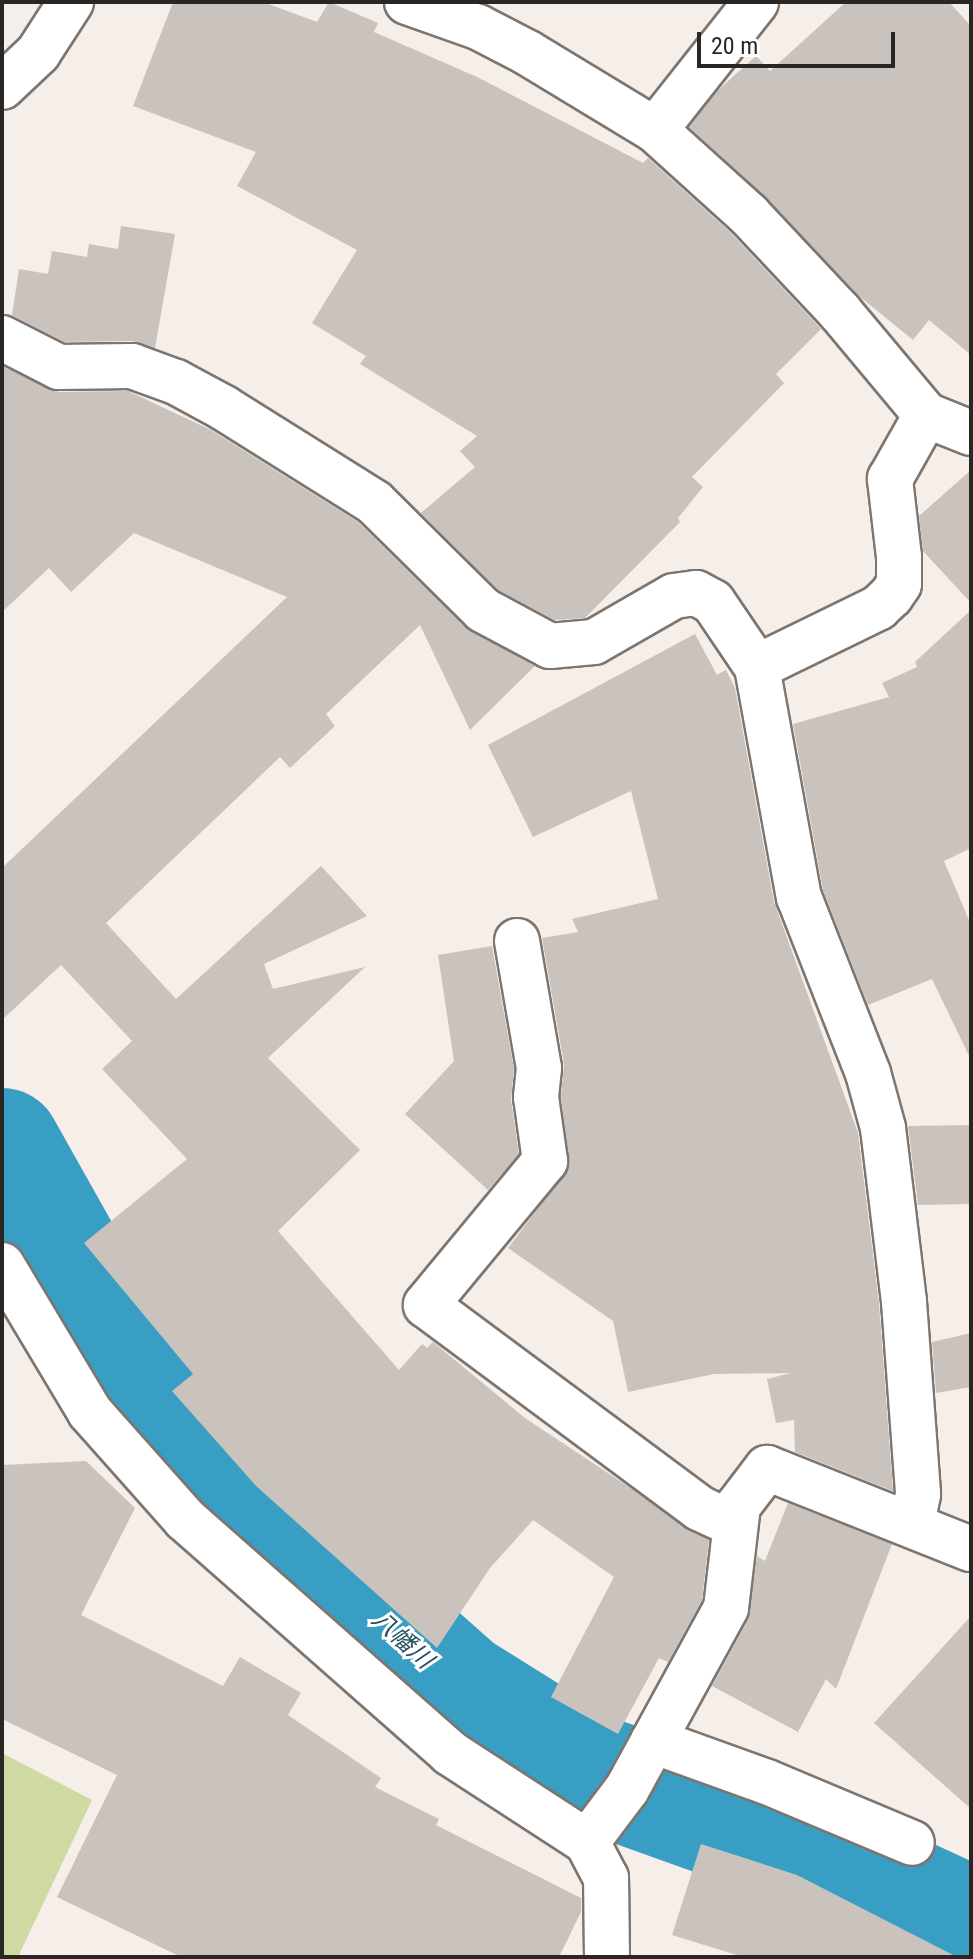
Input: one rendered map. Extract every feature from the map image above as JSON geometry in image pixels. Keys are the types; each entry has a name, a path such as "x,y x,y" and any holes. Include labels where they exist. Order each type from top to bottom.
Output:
{"street":[{"path":"2,87 38,53 71,2"},
{"path":"407,2 516,46 655,130 749,215 840,312 926,415 971,433"},
{"path":"655,130 756,2"},
{"path":"2,338 59,367 132,366 176,382 224,408 374,502 483,610 550,646 594,642 674,596 696,593 713,602 757,667 799,897 868,1073 883,1128 906,1332 918,1494 912,1524"},
{"path":"757,667 878,608 891,596 899,584 899,557 890,479 926,415"},
{"path":"517,941 539,1068 536,1097 545,1161 426,1305 699,1508 734,1524"},
{"path":"2,1265 90,1412 185,1519 450,1753 599,1826"},
{"path":"607,1957 606,1878 599,1826 649,1749 726,1608 738,1506 767,1468 971,1549"},
{"path":"649,1749 767,1782 912,1843"}],"green space":[{"path":"2,1753 92,1800 18,1957 2,1957"}],"building":[{"path":"173,2 263,2 317,22 329,2 378,23 374,32 477,77 643,163 648,158 731,233 821,329 776,374 784,383 692,477 703,487 678,518 680,522 585,618 555,620 498,590 421,513 475,467 460,451 477,436 360,364 366,356 312,323 357,250 237,186 256,152 133,106"},
{"path":"846,2 949,2 971,26 971,355 929,320 913,340 859,296 767,198 689,127 717,91 756,56 770,71"},
{"path":"121,226 175,234 155,348 132,341 65,342 12,315 19,269 48,274 52,251 87,257 89,244 118,249"},
{"path":"4,367 59,392 128,391 211,430 358,522 466,628 535,666 470,730 420,625 326,714 335,726 290,768 280,757 106,923 176,999 321,866 367,916 264,964 273,989 365,967 268,1058 360,1150 278,1231 399,1370 422,1344 427,1348 433,1342 525,1418 709,1540 702,1600 668,1662 659,1658 618,1734 551,1697 614,1577 533,1520 490,1568 437,1648 256,1486 172,1391 193,1374 84,1243 187,1159 102,1069 132,1041 61,965 2,1020 2,868 287,597 134,533 71,592 49,568 2,612"},
{"path":"971,470 971,603 923,551 919,516"},
{"path":"971,610 971,848 944,861 971,925 971,1060 932,979 868,1005 823,890 793,724 889,697 882,683 917,667 915,662"},
{"path":"695,634 717,675 726,670 735,688 774,902 858,1133 879,1304 893,1491 795,1452 794,1420 776,1423 767,1379 791,1373 714,1374 628,1392 613,1321 508,1248 569,1167 561,1097 564,1064 542,938 578,932 572,919 658,899 631,791 533,837 488,745"},
{"path":"492,946 514,1069 511,1100 519,1154 488,1190 405,1114 454,1061 438,955"},
{"path":"971,1125 971,1204 918,1205 908,1126"},
{"path":"971,1333 971,1387 936,1393 932,1342"},
{"path":"86,1461 135,1508 81,1615 223,1686 240,1657 301,1693 288,1715 381,1778 375,1787 439,1819 436,1825 581,1898 581,1912 559,1957 181,1957 57,1897 117,1775 2,1719 2,1465"},
{"path":"788,1503 892,1544 836,1689 826,1679 798,1732 712,1686 748,1620 757,1556 765,1561"},
{"path":"971,1616 971,1809 874,1723"},
{"path":"701,1844 797,1875 957,1957 743,1957 672,1935"}],"waterway":[{"name":"八幡川","path":"2,1147 108,1336 162,1414 229,1487 459,1691 587,1771 802,1848 971,1926"}]}
